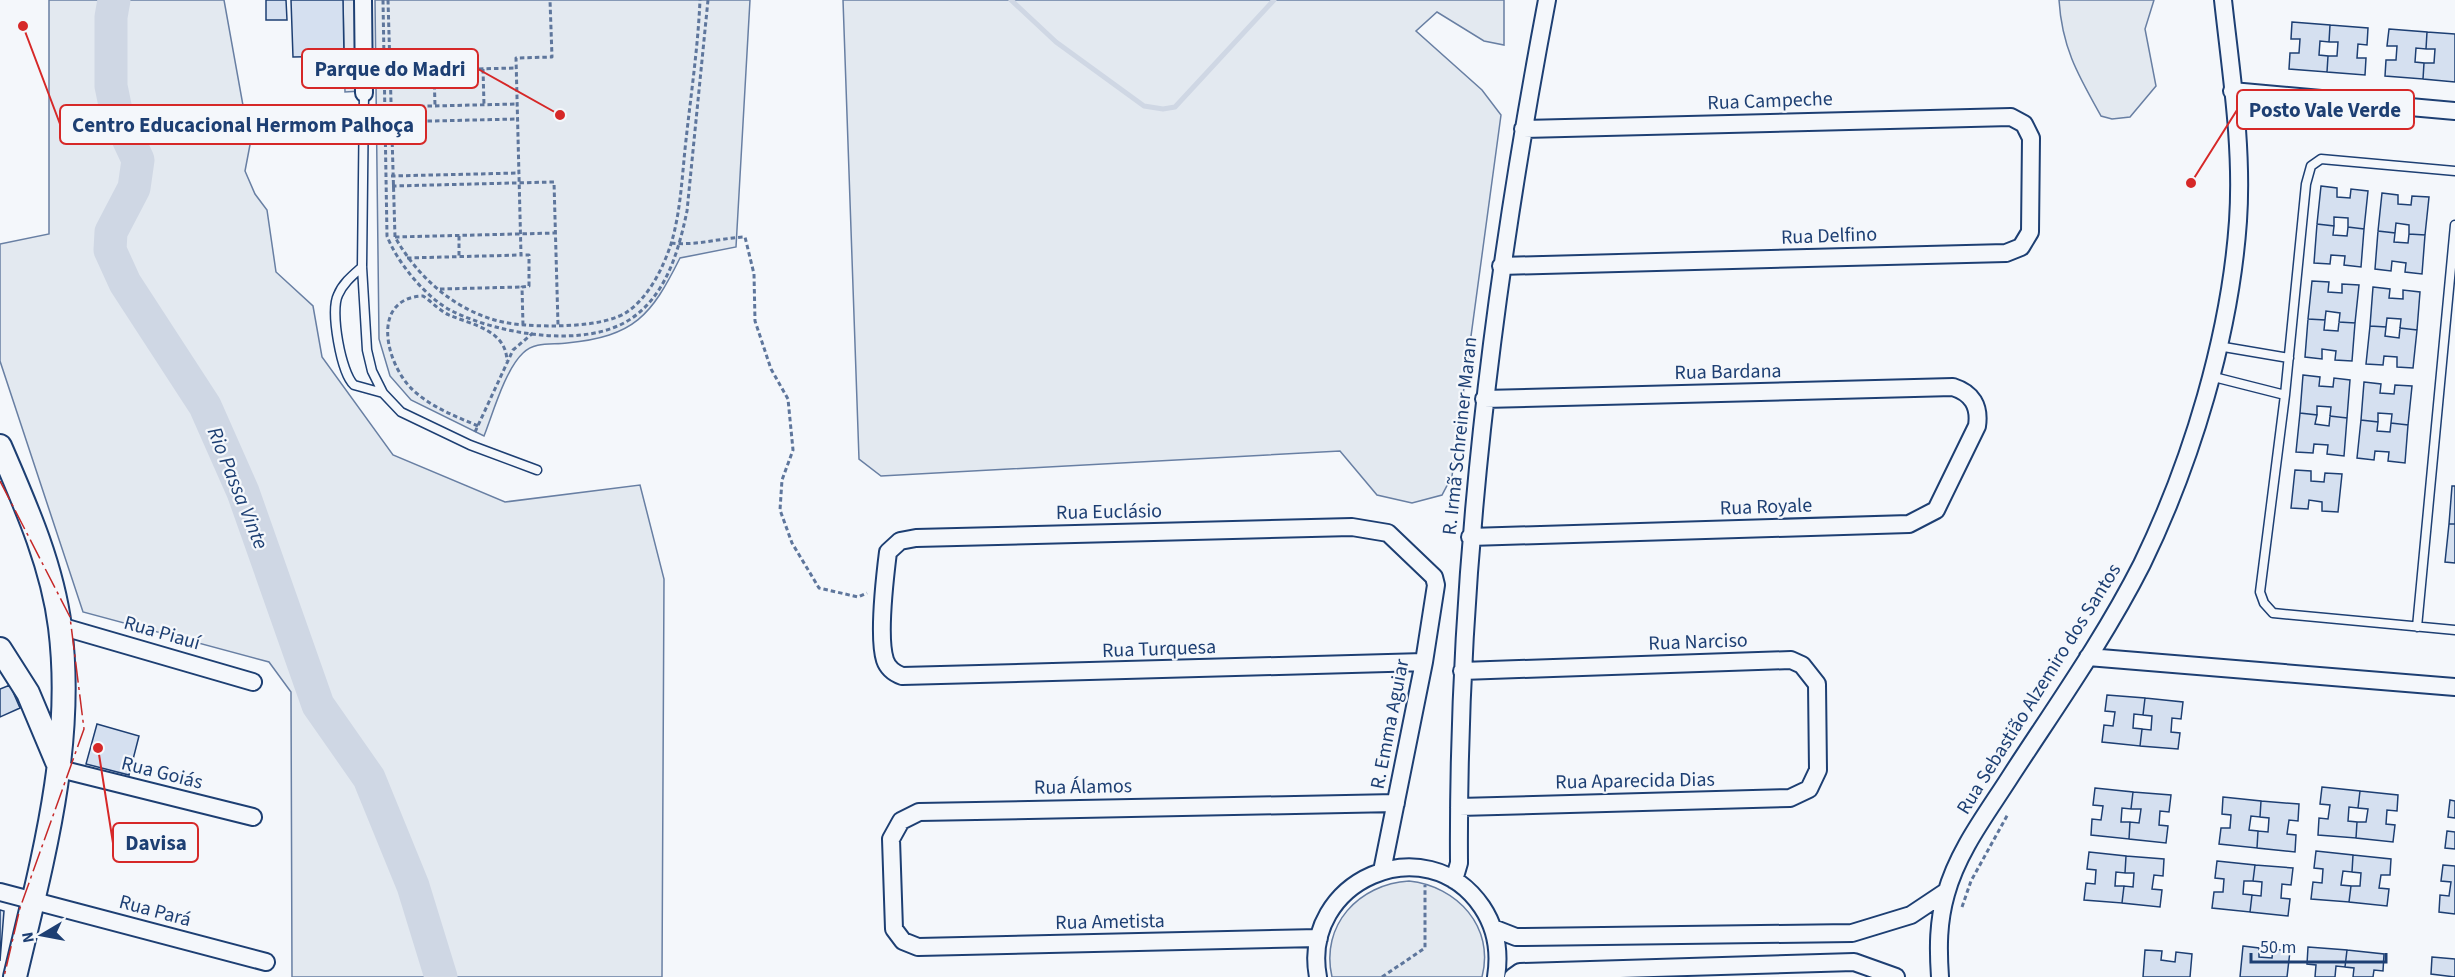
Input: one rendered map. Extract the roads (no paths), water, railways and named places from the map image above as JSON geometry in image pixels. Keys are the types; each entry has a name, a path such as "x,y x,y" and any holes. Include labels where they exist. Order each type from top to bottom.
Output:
{"main road":[{"path":"0,446 44,556 60,626 64,673 60,769 15,977"},
{"path":"0,648 36,709 60,769"}],"street":[{"path":"363,0 364,93"},
{"name":"R. Irmã Schreiner Maran","path":"1454,880 1459,863 1462,671 1470,537 1484,399 1501,266 1547,0"},
{"name":"Rua Sebastião Alzemiro dos Santos","path":"1940,977 1938,936 1947,891 1977,829 2088,657 2136,574 2162,520 2184,462 2210,376 2231,282 2238,219 2238,159 2223,0"},
{"path":"2232,91 2455,111"},
{"name":"Rua Campeche","path":"1523,129 2003,116 2018,120"},
{"name":"Rua Delfino","path":"1501,266 2015,251 2027,240 2030,232 2031,138 2018,120"},
{"name":"Rua Bardana","path":"1484,399 1953,387 1971,397"},
{"name":"Rua Royale","path":"1470,537 1909,524 1936,510 1977,426 1978,415 1971,397"},
{"name":"Rua Euclásio","path":"895,673 889,668 884,653 883,587 888,552 900,541 916,538 1352,527 1388,533 1434,577 1436,585"},
{"name":"R. Emma Aguiar","path":"1382,871 1424,662 1436,585"},
{"name":"Rua Piauí","path":"60,626 253,682"},
{"path":"2088,657 2455,687"},
{"name":"Rua Narciso","path":"1462,671 1791,660 1802,665 1817,684 1818,770 1809,789"},
{"name":"Rua Turquesa","path":"895,673 910,676 1424,662"},
{"name":"Rua Goiás","path":"60,769 253,817"},
{"name":"Rua Aparecida Dias","path":"1459,807 1790,798 1809,789"},
{"name":"Rua Álamos","path":"903,941 894,929 891,839 901,821 919,812 1396,803"},
{"path":"1318,977 1318,938 1327,916 1340,897 1364,878 1382,871 1409,867 1425,869 1454,880 1478,901 1493,928 1498,960 1496,977"},
{"path":"1493,928 1516,937 1852,933 1911,915 1947,891"},
{"name":"Rua Pará","path":"0,892 266,962"},
{"name":"Rua Ametista","path":"903,941 918,947 1318,938"},
{"path":"1513,977 1520,972 1854,962 1896,977"}],"lane":[{"path":"364,93 362,267 367,350 372,371 383,393 401,412 470,445 537,470"},
{"path":"2455,171 2321,159 2311,166 2306,184 2285,395 2260,592 2264,603 2273,613 2455,630"},
{"path":"2417,627 2455,225"},
{"path":"362,267 342,286 336,297 335,308 344,370 354,385 383,393"},
{"path":"2217,346 2289,358"},
{"path":"2210,376 2285,395"}],"waterway":[{"name":"Rio Passa Vinte","path":"114,0 111,17 111,86 117,115 138,160 134,188 111,232 110,250 125,283 205,406 243,492 318,705 369,778 413,886 441,977"},
{"path":"1011,0 1056,42 1144,106 1163,109 1175,107 1274,0"}],"place":[{"name":"Centro Educacional Hermom Palhoça","path":"23,26"},
{"name":"Parque do Madri","path":"560,115"},
{"name":"Posto Vale Verde","path":"2191,183"},
{"name":"Davisa","path":"98,748"}]}
